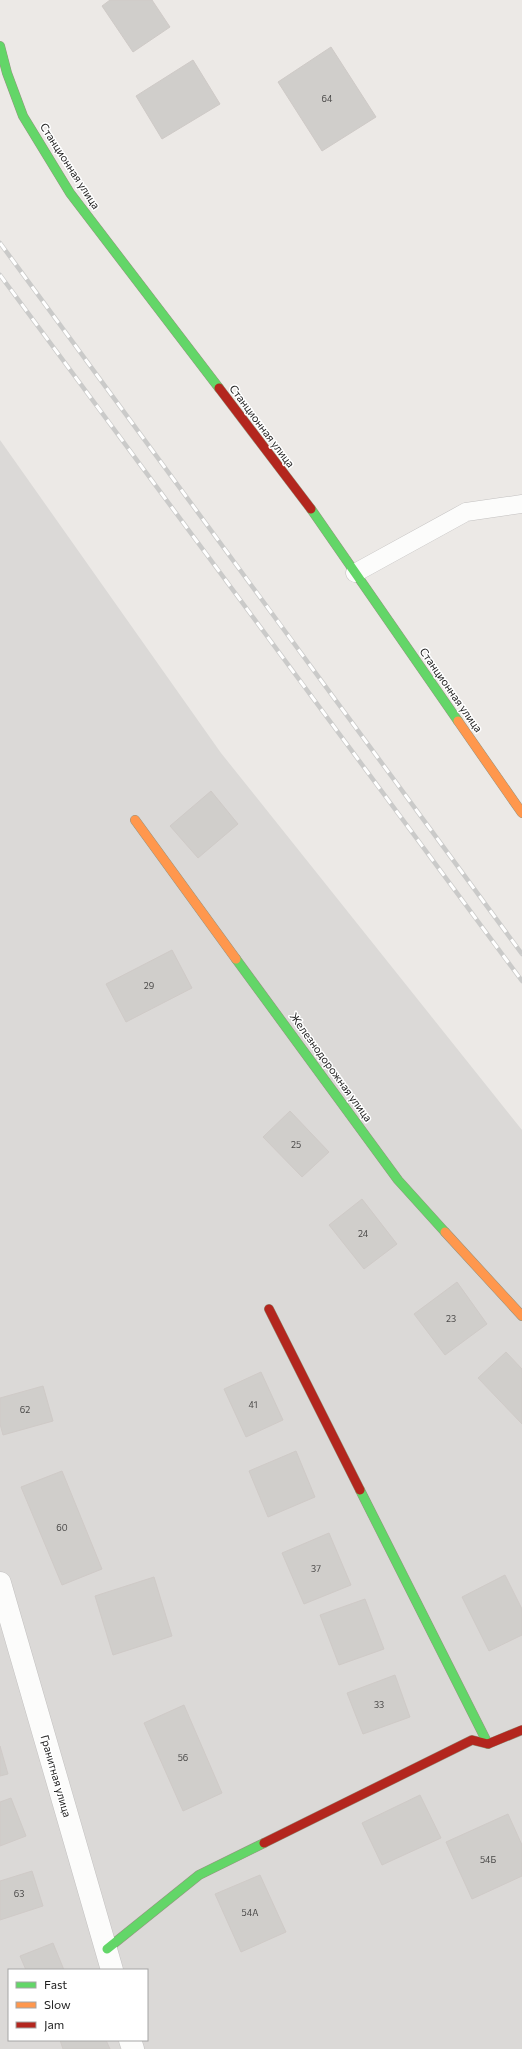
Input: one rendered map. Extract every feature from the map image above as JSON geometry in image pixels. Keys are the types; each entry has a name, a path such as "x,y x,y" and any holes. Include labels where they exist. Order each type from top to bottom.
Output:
{"street":[{"name":"Станционная улица","path":"0,46 7,73 23,116 70,193 311,509 522,813"},
{"name":"Железнодорожная улица","path":"135,820 398,1180 522,1316"},
{"path":"269,1309 488,1744"},
{"name":"Гранитная улица","path":"0,1582 112,1969"},
{"path":"107,1949 199,1875 472,1740 488,1744 522,1730"}],"lane":[{"path":"355,573 466,512 522,504"}],"shaded area":[{"path":"0,440 221,753 522,1130 522,2049 0,2049"}],"building":[{"path":"110,0 152,0 170,27 133,52 102,6"},
{"path":"331,47 376,117 322,151 278,82"},
{"path":"193,60 220,104 162,139 136,96"},
{"path":"211,791 238,824 198,858 170,826"},
{"path":"172,950 192,988 126,1022 106,984"},
{"path":"290,1111 329,1152 302,1177 263,1137"},
{"path":"362,1199 397,1244 364,1269 329,1225"},
{"path":"457,1282 487,1324 445,1355 414,1314"},
{"path":"506,1352 522,1369 522,1424 478,1378"},
{"path":"261,1372 283,1420 246,1437 224,1389"},
{"path":"43,1386 53,1421 3,1435 0,1424 0,1398"},
{"path":"296,1451 315,1497 268,1517 249,1471"},
{"path":"62,1471 102,1569 62,1585 21,1487"},
{"path":"329,1533 351,1585 304,1604 282,1553"},
{"path":"505,1575 522,1609 522,1635 489,1651 462,1597"},
{"path":"154,1577 172,1636 113,1655 95,1596"},
{"path":"365,1599 384,1649 339,1665 320,1615"},
{"path":"395,1675 410,1717 363,1734 347,1693"},
{"path":"184,1705 222,1793 183,1811 144,1723"},
{"path":"0,1746 8,1774 0,1776"},
{"path":"420,1795 441,1838 382,1865 362,1823"},
{"path":"11,1798 26,1836 0,1846 0,1802"},
{"path":"508,1814 522,1845 522,1876 472,1899 446,1842"},
{"path":"32,1871 43,1906 0,1920 0,1881"},
{"path":"260,1875 286,1932 241,1952 215,1894"},
{"path":"53,1943 64,1969 26,1969 20,1956"},
{"path":"60,2041 106,2041 110,2049 63,2049"}],"railway":[{"path":"0,243 522,954"},
{"path":"0,275 522,981"}],"traffic: fast":[{"path":"0,46 7,73 23,116 70,193 219,388"},
{"path":"311,509 458,721"},
{"path":"236,959 398,1180 445,1232"},
{"path":"360,1490 488,1744"},
{"path":"107,1949 199,1875 264,1843"}],"traffic: slow":[{"path":"458,721 522,813"},
{"path":"135,820 236,959"},
{"path":"445,1232 522,1316"}],"traffic: jam":[{"path":"219,388 311,509"},
{"path":"269,1309 360,1490"},
{"path":"264,1843 472,1740 488,1744 522,1730"}]}
